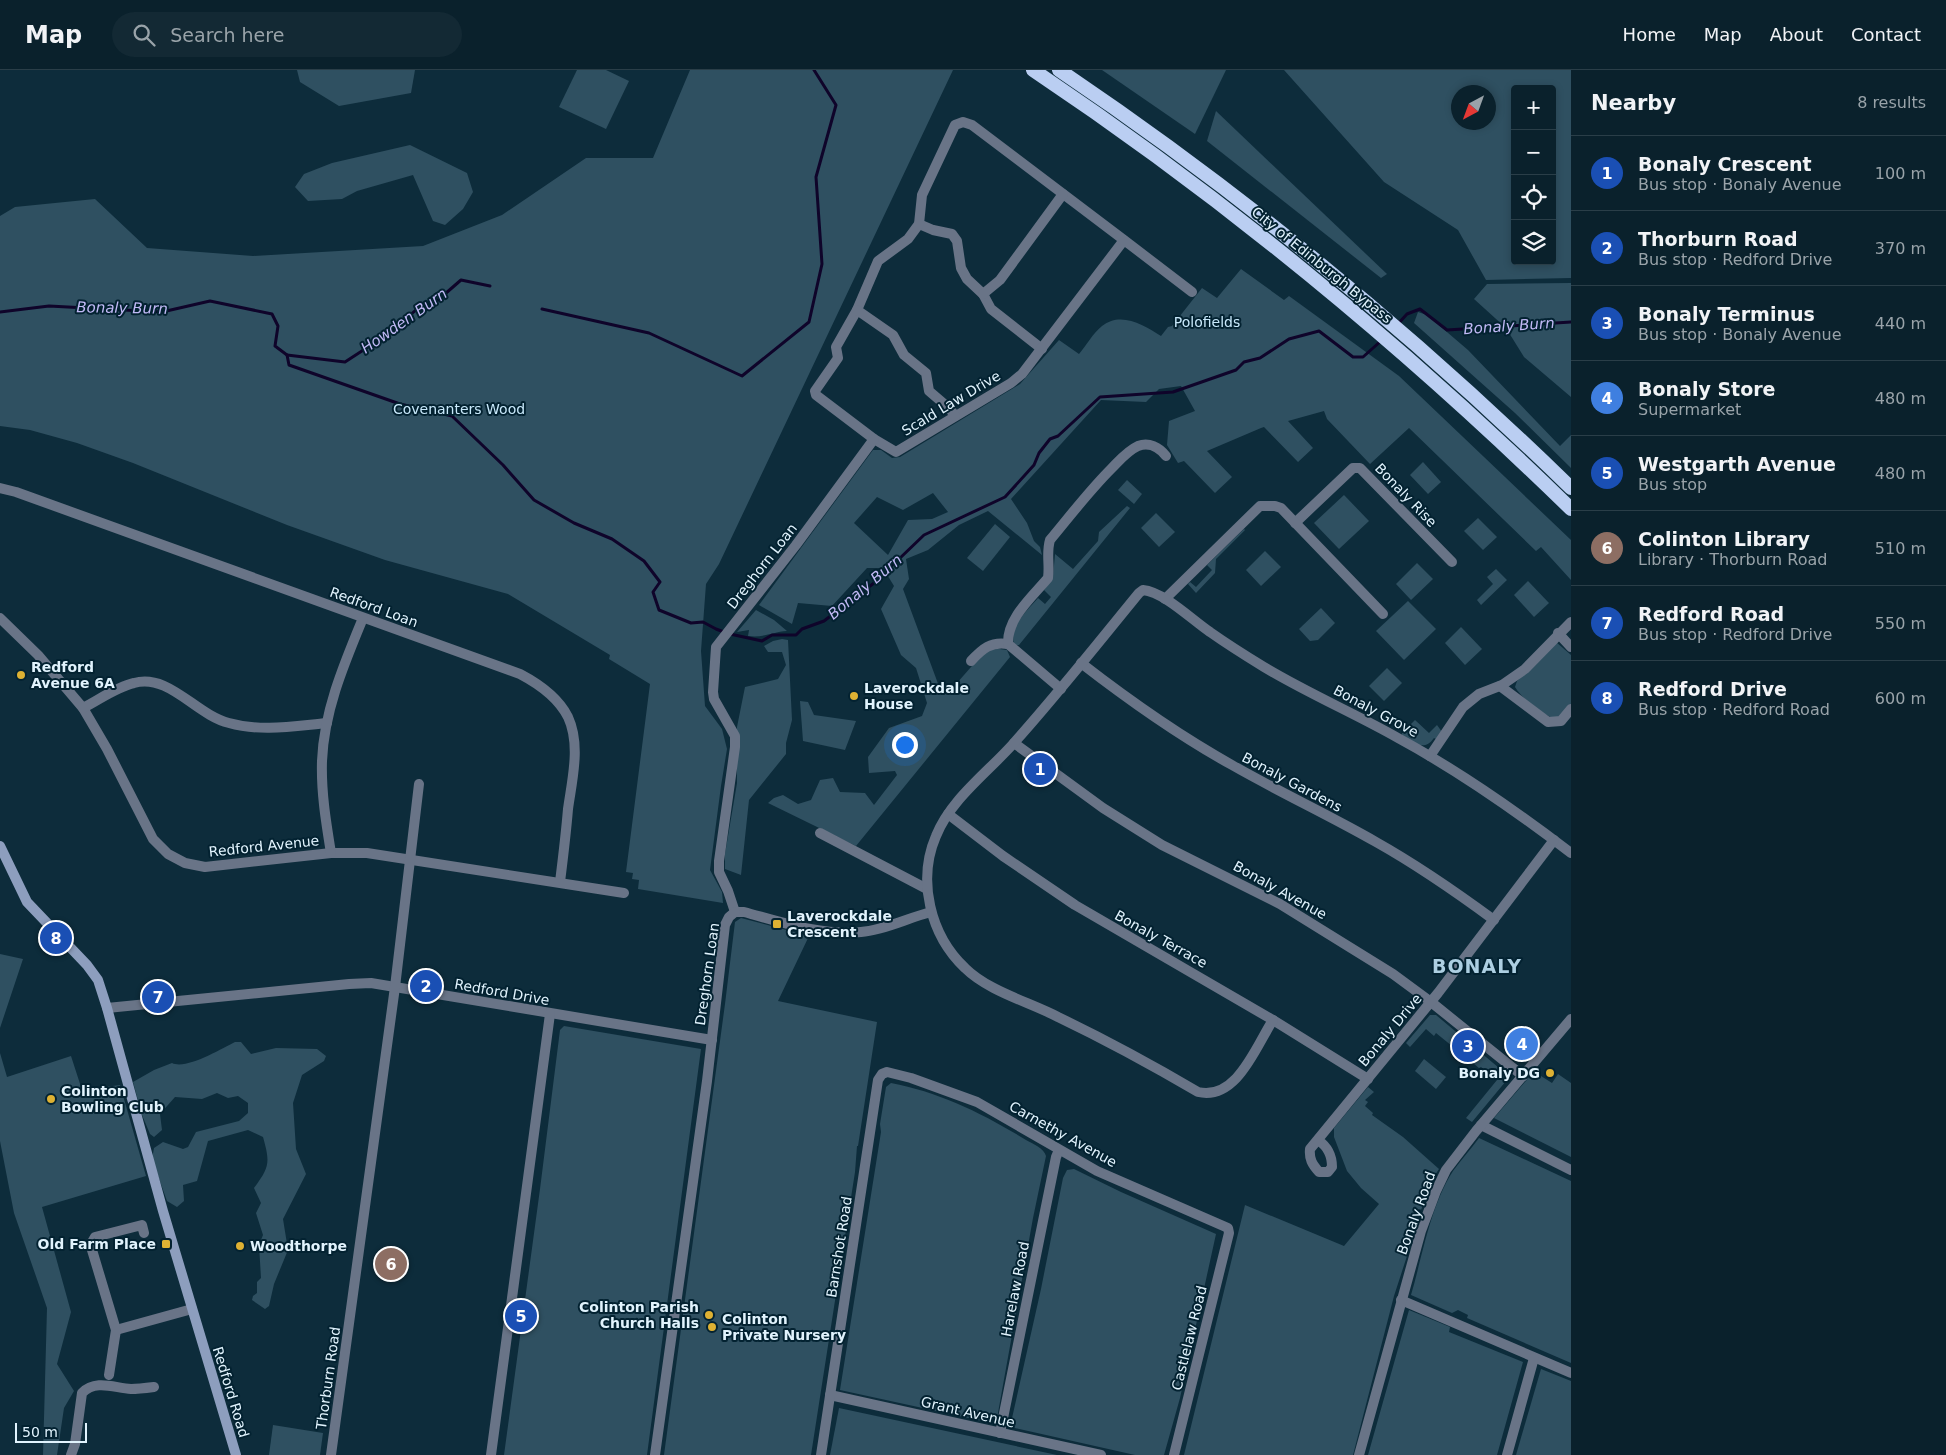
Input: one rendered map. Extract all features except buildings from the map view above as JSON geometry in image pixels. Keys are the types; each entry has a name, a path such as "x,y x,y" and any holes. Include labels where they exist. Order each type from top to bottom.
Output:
{"highway":[{"name":"City of Edinburgh Bypass","path":"1033,70 1184,176 1266,239 1369,323 1496,436 1571,509"},
{"name":"City of Edinburgh Bypass","path":"1059,70 1191,163 1272,225 1380,313 1508,426 1571,488"}],"main road":[{"name":"Redford Road","path":"0,846 27,902 87,964 98,980 163,1211 236,1455"}],"street":[{"path":"1042,348 991,309 983,294 967,279 961,268 957,240 952,234 933,230 919,224 922,195 950,132 955,125 963,122 972,125 1192,292"},
{"path":"983,294 1000,280 1063,194"},
{"name":"Scald Law Drive","path":"919,224 908,240 878,261 858,310 836,346 838,358 814,391 816,395 892,452 896,452 1011,383 1022,374 1124,240"},
{"path":"858,310 893,334 904,355 926,373 929,390 955,416"},
{"name":"Dreghorn Loan","path":"655,1455 712,1040 725,924 735,912 719,872 735,736 718,708 712,692 716,647 796,545 874,439"},
{"path":"1008,644 1007,633 1011,624 1048,578 1050,568 1047,549 1050,540 1097,483 1126,454 1140,446 1155,446 1166,456"},
{"name":"Bonaly Rise","path":"1295,523 1353,468 1360,468 1452,562"},
{"name":"Redford Loan","path":"0,488 16,492 520,674 543,688 569,718 574,750 560,882"},
{"path":"1165,599 1260,506 1268,505 1281,508 1383,614"},
{"name":"Bonaly Grove","path":"1273,1020 1234,1083 1219,1091 1205,1094 1198,1092 1092,1033 986,984 965,968 949,950 937,929 931,912 927,889 929,860 935,836 948,814 1061,689 1139,592 1148,590 1165,599 1210,632 1264,667 1430,756 1492,796 1571,853"},
{"name":"Redford Avenue","path":"0,618 38,655 83,708 153,839 168,854 185,863 205,867 331,853 367,853 624,893"},
{"path":"331,853 324,812 322,759 327,723 337,685 363,618"},
{"path":"1430,756 1463,707 1479,694 1500,686 1525,669 1558,633 1571,622"},
{"path":"1558,633 1571,647"},
{"path":"971,661 990,644 998,642 1008,644 1061,689"},
{"name":"Bonaly Gardens","path":"1081,663 1150,716 1188,740 1377,843 1422,870 1494,920"},
{"path":"83,708 132,683 150,681 166,686 212,717 227,723 253,728 265,728 327,723"},
{"path":"1500,686 1548,722 1561,721 1571,709"},
{"name":"Bonaly Avenue","path":"1014,743 1103,808 1162,845 1280,904 1377,963 1432,1002 1523,1076"},
{"name":"Thorburn Road","path":"331,1455 394,987 419,784"},
{"name":"Bonaly Terrace","path":"948,814 1003,856 1082,909 1273,1020 1368,1079"},
{"path":"820,833 829,842 927,889"},
{"name":"Bonaly Drive","path":"1318,1140 1432,1002 1554,840"},
{"path":"735,912 744,912 810,929 861,932 883,928 931,912"},
{"name":"Redford Drive","path":"107,1008 371,983 712,1040"},
{"path":"491,1455 550,1014"},
{"name":"Bonaly Road","path":"1359,1455 1420,1231 1446,1170 1481,1125 1571,1018"},
{"name":"Carnethy Avenue","path":"882,1074 887,1072 911,1078 977,1102 1059,1150 1123,1183 1228,1228"},
{"name":"Barnshot Road","path":"821,1455 878,1080 882,1074"},
{"path":"1481,1125 1571,1170"},
{"name":"Harelaw Road","path":"1000,1433 1056,1157 1059,1150"},
{"path":"109,1375 116,1330 92,1250 92,1244 95,1237 142,1225 144,1233"},
{"name":"Castlelaw Road","path":"1174,1455 1229,1233 1228,1228"},
{"path":"1401,1300 1571,1373"},
{"path":"116,1330 192,1309"},
{"path":"1507,1455 1534,1358"},
{"path":"71,1455 75,1444 82,1393 87,1388 100,1385 131,1389 147,1384"},
{"name":"Grant Avenue","path":"830,1395 1101,1455"}],"green space":[{"path":"297,70 415,70 411,93 339,106 300,82"},
{"path":"577,70 606,70 629,81 606,129 559,107"},
{"name":"Covenanters Wood","path":"690,70 953,70 719,564 706,584 701,651 705,706 722,729 727,749 710,870 722,892 723,903 638,889 639,880 632,879 633,873 626,872 650,684 609,659 610,655 508,594 385,560 287,525 133,463 77,443 30,430 0,426 0,216 15,207 95,199 147,248 253,256 423,246 502,215 586,158 653,158"},
{"path":"1102,70 1226,70 1195,134"},
{"path":"1284,70 1571,70 1571,278 1486,280 1458,230 1384,182"},
{"path":"1216,111 1387,274 1381,278 1207,141"},
{"path":"410,145 467,173 473,192 463,209 445,225 433,221 413,175 357,191 342,199 308,201 295,187 304,174 332,163"},
{"name":"Polofields","path":"1241,269 1284,300 1289,296 1399,376 1571,540 1571,580 1541,547 1536,551 1409,428 1370,464 1327,419 1324,411 1288,421 1313,448 1298,462 1264,427 1261,428 1207,451 1232,477 1215,493 1184,461 1178,463 1167,445 1169,421 1195,411 1181,386 1159,389 1146,402 1101,400 1011,499 1027,523 1034,541 1040,547 1042,555 988,511 959,525 928,550 906,559 909,579 903,589 940,689 950,691 978,659 992,648 1007,650 1010,657 856,846 768,803 774,798 783,795 798,804 811,800 820,780 833,778 840,792 865,793 874,805 897,775 895,771 869,773 868,757 889,728 922,716 927,703 916,668 901,655 881,609 894,586 883,568 867,568 832,606 798,603 792,624 759,605 873,450 881,450 892,458 900,457 1020,384 1059,340 1079,354 1102,326 1117,320 1132,321 1161,336 1168,327 1172,326 1202,288 1217,298","holes":["933,493 948,512 932,519 908,520 888,555 854,523 877,497 903,510"]},
{"path":"1571,283 1571,397 1524,357 1506,328 1474,299 1487,284"},
{"path":"1418,312 1427,315 1468,350 1560,446 1571,435 1571,468 1515,413 1414,323"},
{"path":"1423,462 1441,482 1428,494 1410,475"},
{"path":"1127,480 1142,494 1134,504 1118,490"},
{"path":"1344,495 1369,521 1339,549 1314,523"},
{"path":"1127,506 1130,508 1019,645 1014,645 1014,631 1020,619 1038,598 1045,604 1051,597 1044,590 1053,577 1055,554 1073,569 1098,541 1099,532"},
{"path":"1156,513 1175,532 1159,547 1141,528"},
{"path":"1478,518 1497,537 1483,550 1464,531"},
{"path":"995,524 1010,537 983,571 967,558"},
{"path":"1244,529 1216,559 1215,573 1196,593 1188,584 1190,582 1196,587 1212,570 1207,565"},
{"path":"1265,551 1281,567 1261,586 1246,570"},
{"path":"1417,563 1433,579 1411,600 1396,584"},
{"path":"1496,569 1507,580 1481,605 1477,600 1493,584 1487,577"},
{"path":"1528,581 1549,603 1534,617 1514,595"},
{"path":"1408,601 1436,629 1404,660 1376,631"},
{"path":"1321,608 1335,623 1318,640 1310,641 1299,629"},
{"path":"756,610 774,620 787,631 763,636 748,636 749,630 737,632"},
{"path":"1461,627 1482,649 1465,665 1445,643"},
{"path":"782,639 788,640 792,720 786,743 786,754 749,800 741,875 725,869 725,854 737,783 737,727 745,687 778,679 786,665 782,652 768,652 764,646"},
{"path":"1556,642 1571,655 1571,705 1563,715 1555,719 1533,706 1515,687 1522,675"},
{"path":"1387,668 1402,683 1384,701 1369,686"},
{"path":"800,701 808,702 814,715 856,721 845,750 803,741"},
{"path":"1415,720 1429,733 1437,725 1442,732 1436,739 1434,738 1426,745 1419,745 1402,736 1402,733"},
{"path":"741,918 809,936 778,1001 877,1022 811,1455 664,1455 735,922"},
{"path":"0,954 23,959 0,1028"},
{"path":"1430,1015 1436,1015 1505,1073 1506,1081 1472,1122 1466,1118 1497,1080 1436,1033 1434,1036 1426,1029 1410,1047 1406,1043"},
{"path":"564,1026 701,1049 647,1455 504,1455 560,1030"},
{"path":"235,1042 241,1042 251,1054 276,1048 317,1049 326,1056 324,1061 302,1075 293,1103 296,1149 306,1174 283,1219 288,1250 274,1284 269,1306 265,1309 252,1300 253,1296 257,1293 257,1282 261,1278 259,1245 263,1235 256,1213 261,1203 254,1188 263,1175 267,1164 267,1153 263,1137 248,1130 208,1141 197,1181 183,1185 184,1201 177,1207 167,1201 152,1159 154,1148 163,1142 183,1149 188,1147 196,1132 239,1121 248,1113 248,1103 238,1096 228,1098 217,1093 202,1099 175,1097 160,1114 162,1130 154,1137 150,1134 142,1115 133,1082 154,1070 172,1063 186,1064 213,1054"},
{"path":"0,1053 7,1077 71,1056 82,1090 120,1085 146,1176 42,1207 71,1312 57,1364 74,1391 64,1408 57,1455 43,1455 47,1308 14,1213 0,1141"},
{"path":"1424,1059 1446,1077 1436,1089 1415,1071"},
{"path":"1558,1074 1571,1083 1571,1157 1494,1118 1531,1075 1541,1076 1552,1083"},
{"path":"891,1083 926,1092 961,1105 1038,1146 1046,1156 996,1424 840,1390 881,1132 880,1124 886,1087"},
{"path":"1368,1087 1374,1092 1365,1100 1368,1102 1365,1106 1373,1113 1372,1115 1403,1137 1439,1169 1433,1178 1421,1210 1415,1212 1419,1219 1394,1296 1353,1455 1184,1455 1245,1205 1344,1246 1379,1204 1361,1188 1347,1171 1334,1137 1334,1128"},
{"path":"1479,1138 1571,1181 1571,1363 1467,1318 1468,1315 1458,1310 1452,1313 1411,1295 1438,1200 1453,1171"},
{"path":"1074,1169 1216,1234 1180,1398 1164,1455 1135,1455 1010,1427 1041,1289 1063,1178 1067,1170"},
{"path":"1409,1310 1450,1327 1449,1332 1523,1362 1497,1455 1368,1455"},
{"path":"1541,1369 1571,1381 1571,1455 1516,1455"},
{"path":"839,1408 1057,1455 830,1455"},
{"path":"273,1425 323,1433 320,1455 269,1455"}],"waterway":[{"name":"Howden Burn","path":"542,309 649,333 742,376 809,322 822,264 816,177 836,105 814,70"},
{"name":"Howden Burn","path":"287,355 345,362 391,332 417,309 438,300 461,280 490,286"},
{"name":"Bonaly Burn","path":"0,312 49,306 162,312 210,301 272,314 278,326 275,346 287,355 289,365 400,404 452,416 503,465 534,500 574,523 612,539 644,561 660,582 653,592 659,610 691,623 703,622 724,632"},
{"name":"Bonaly Burn","path":"1397,325 1407,314 1420,309 1447,330 1571,322"},
{"name":"Bonaly Burn","path":"730,634 762,641 772,635 796,635 802,629 824,621 874,583 924,535 1005,497 1034,465 1039,453 1050,439 1058,436 1100,397 1173,392 1236,370 1244,362 1260,358 1289,339 1319,331 1353,357 1363,357 1382,340"}],"place":[{"name":"Redford Avenue 6A","path":"21,675"},
{"name":"Laverockdale House","path":"854,696"},
{"name":"Bonaly Crescent","path":"1040,769"},
{"name":"Laverockdale Crescent","path":"777,924"},
{"name":"Redford Drive","path":"56,938"},
{"name":"Thorburn Road","path":"426,986"},
{"name":"Redford Road","path":"158,997"},
{"name":"Bonaly Store","path":"1522,1044"},
{"name":"Bonaly Terminus","path":"1468,1046"},
{"name":"Bonaly DG","path":"1550,1073"},
{"name":"Colinton Bowling Club","path":"51,1099"},
{"name":"Old Farm Place","path":"166,1244"},
{"name":"Woodthorpe","path":"240,1246"},
{"name":"Colinton Library","path":"391,1264"},
{"name":"Colinton Parish Church Halls","path":"709,1315"},
{"name":"Westgarth Avenue","path":"521,1316"},
{"name":"Colinton Private Nursery","path":"712,1327"}],"district":[{"name":"BONALY","path":"1477,966"}]}
